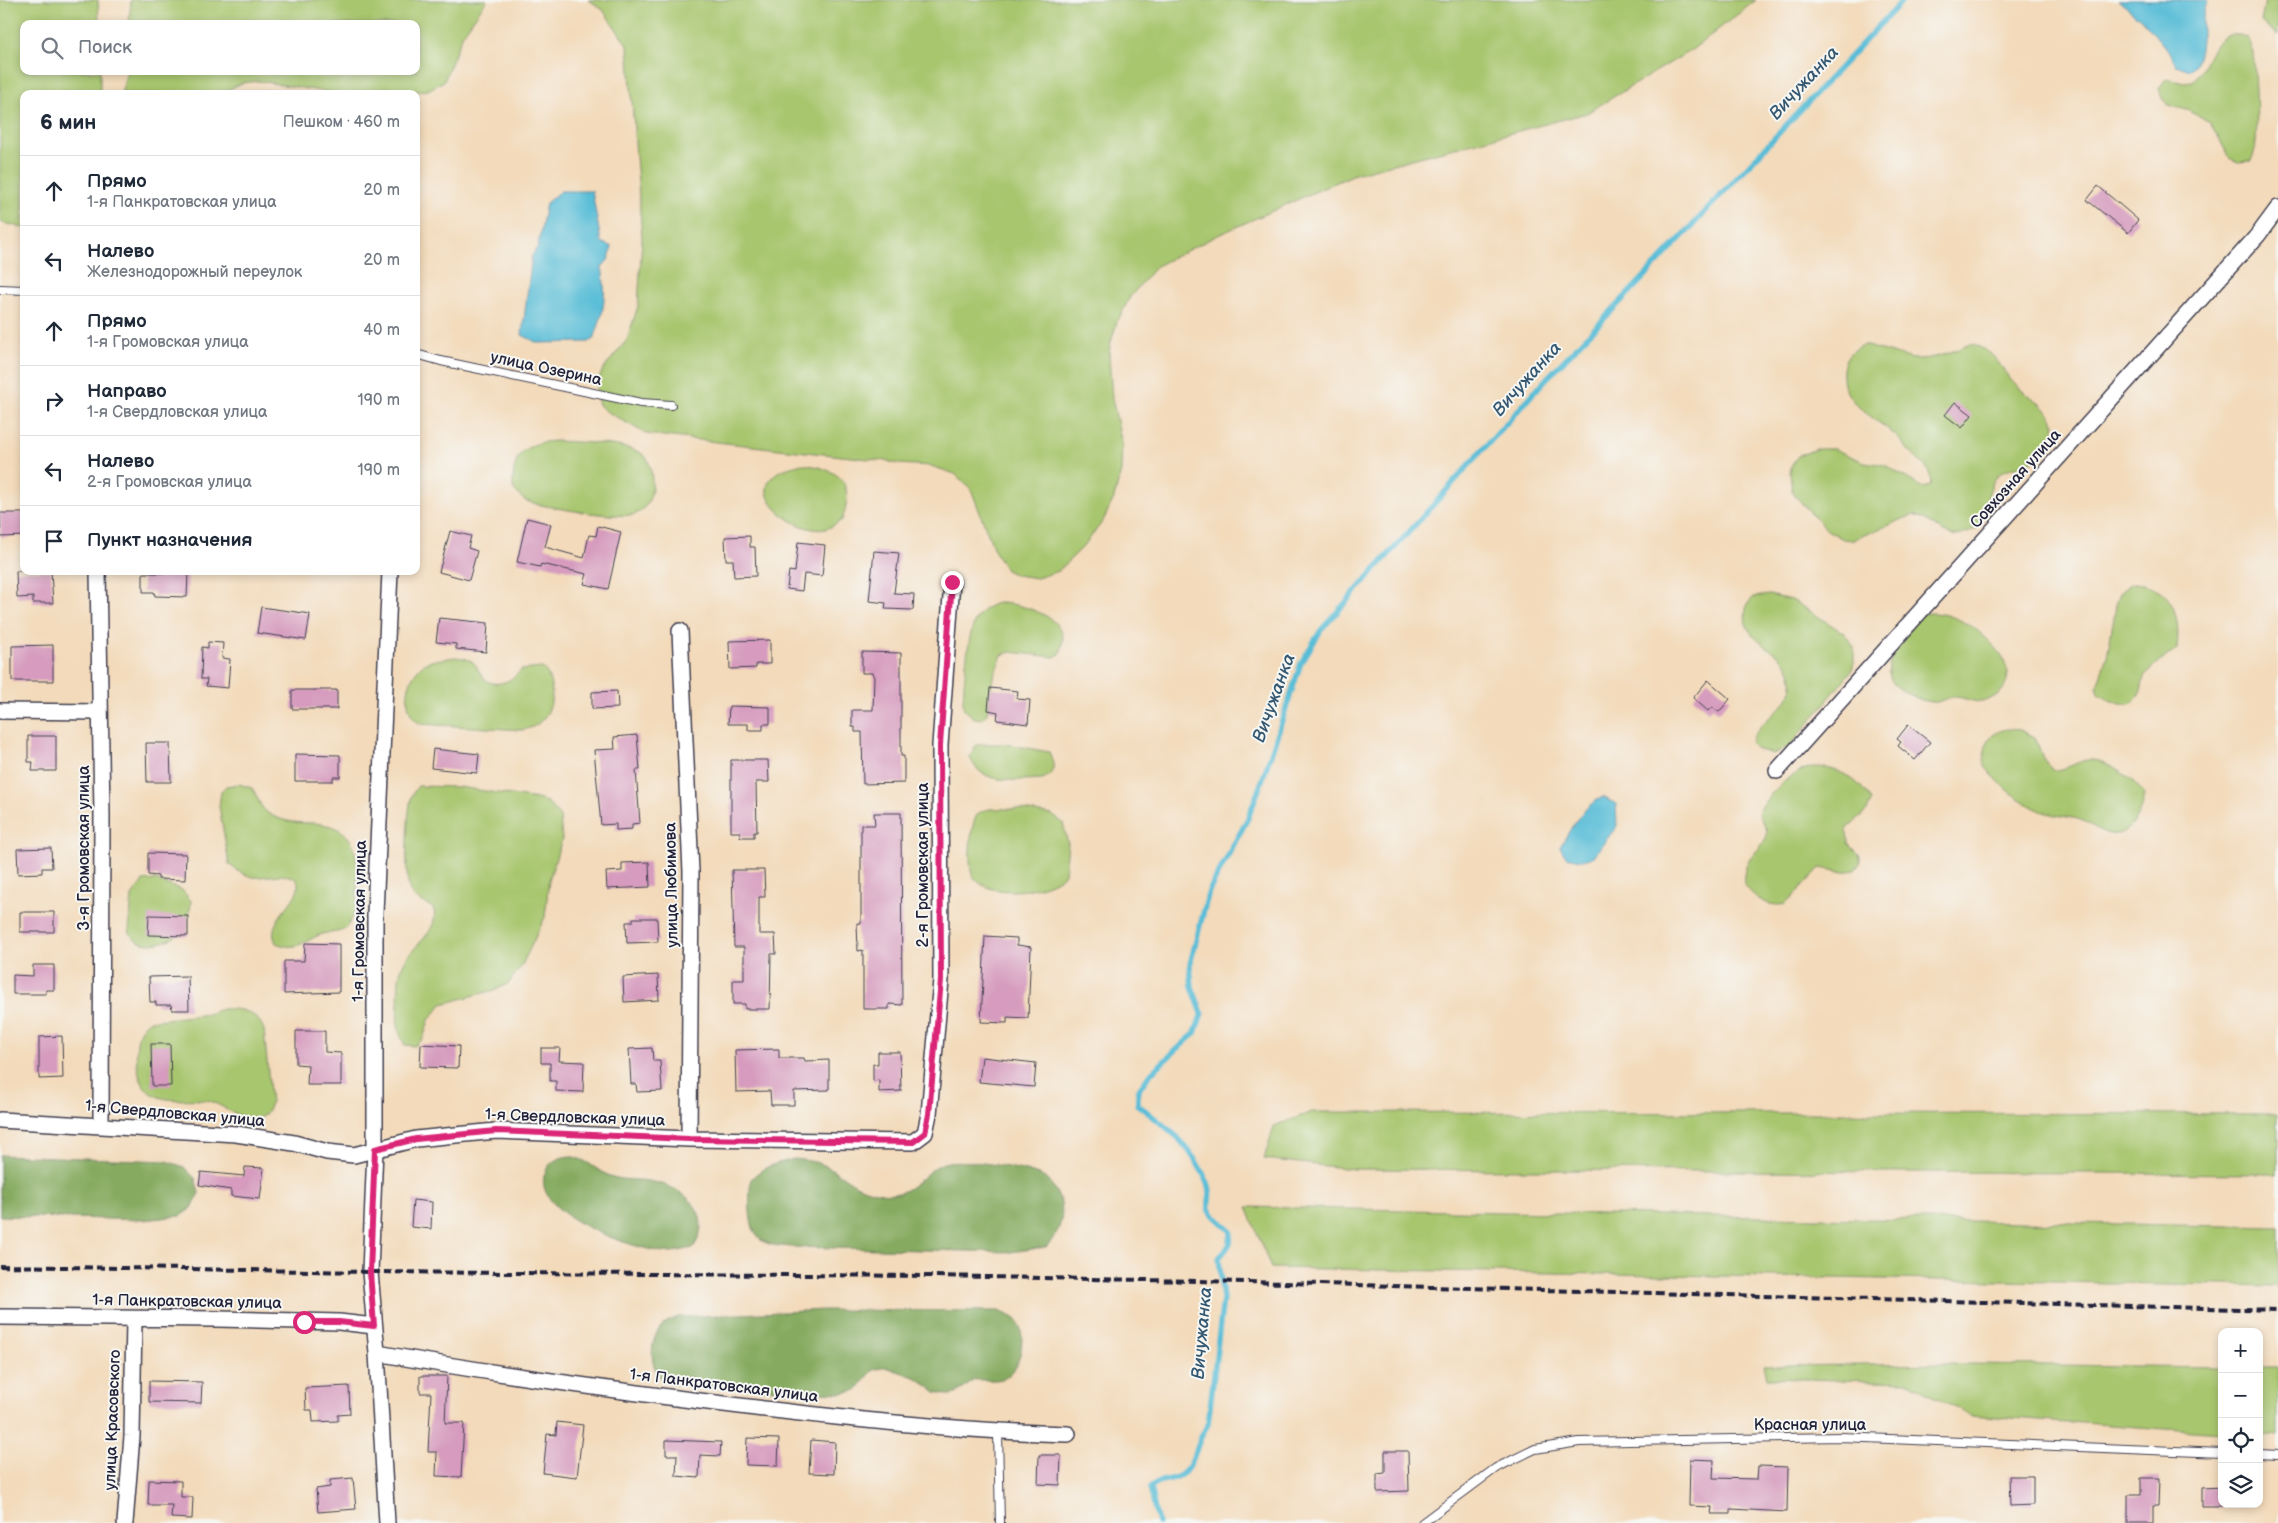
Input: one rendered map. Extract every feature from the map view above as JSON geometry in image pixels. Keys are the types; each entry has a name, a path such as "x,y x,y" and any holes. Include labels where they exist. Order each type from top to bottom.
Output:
{"street":[{"name":"Совхозная улица","path":"1777,771 2258,235 2278,208"},
{"name":"3-я Громовская улица","path":"98,575 101,1124"},
{"name":"1-я Громовская улица","path":"387,1523 377,1353 370,1272 375,1149 375,913 390,575"},
{"name":"2-я Громовская улица","path":"913,1142 925,1133 929,1114 941,980 940,745 952,582"},
{"name":"улица Любимова","path":"680,631 691,872 689,1139"},
{"path":"0,711 100,712"},
{"name":"1-я Свердловская улица","path":"0,1120 101,1124 236,1134 294,1143 327,1152 354,1155 416,1139 496,1131 689,1139 913,1142"},
{"name":"1-я Панкратовская улица","path":"0,1317 339,1322 374,1326"},
{"name":"улица Красовского","path":"125,1523 132,1436 134,1319"},
{"name":"1-я Панкратовская улица","path":"377,1353 602,1389 881,1423 998,1432 1068,1434"}],"lane":[{"path":"0,289 20,290"},
{"name":"улица Озерина","path":"420,355 632,401 671,405"},
{"path":"998,1432 1000,1523"},
{"name":"Красная улица","path":"1422,1523 1496,1468 1535,1449 1580,1442 1841,1437 2218,1453"},
{"path":"2263,1454 2278,1455"}],"green space":[{"path":"0,0 98,0 99,20 20,20 20,75 100,75 100,90 20,90 20,227 0,222"},
{"path":"131,0 487,0 463,34 444,81 428,90 420,91 314,90 259,81 242,83 227,90 122,90 126,75 420,75 420,20 129,20"},
{"path":"589,0 1756,0 1693,49 1587,113 1355,174 1216,236 1156,266 1130,297 1117,322 1110,345 1112,398 1122,444 1121,471 1114,498 1103,521 1083,547 1058,571 1037,578 1016,575 1006,570 994,550 971,489 955,474 931,466 899,464 646,434 599,405 596,394 598,381 603,369 627,340 638,306 642,238 628,46 603,10"},
{"path":"2265,0 2278,0 2278,35 2261,22"},
{"path":"2233,34 2247,38 2250,42 2254,60 2257,134 2256,147 2251,161 2238,162 2229,158 2209,123 2190,111 2169,105 2162,99 2159,88 2166,79 2181,82 2193,81 2218,41"},
{"path":"1970,344 1980,347 1994,357 2012,381 2042,406 2053,419 2055,427 2053,436 2044,451 2031,462 1999,474 1989,492 1979,527 1967,533 1950,535 1913,515 1852,540 1843,539 1827,530 1797,498 1792,490 1790,472 1792,464 1798,456 1816,449 1834,449 1864,462 1885,465 1923,488 1930,486 1931,480 1929,472 1924,465 1895,435 1860,408 1847,392 1843,370 1849,354 1863,345 1913,359 1920,359 1942,355"},
{"path":"555,441 628,448 645,456 650,466 652,481 651,494 646,505 636,514 616,515 564,509 524,500 513,488 513,477 517,459 527,448 544,442"},
{"path":"802,464 826,469 841,479 845,486 847,496 842,520 829,528 815,529 804,527 792,521 781,514 773,505 768,495 767,485 773,476 783,470"},
{"path":"2132,583 2156,589 2165,595 2171,603 2177,624 2177,649 2146,675 2141,691 2132,703 2121,704 2099,694 2097,686 2107,656 2117,601 2120,593"},
{"path":"1769,595 1792,600 1844,633 1854,647 1852,670 1789,747 1773,754 1756,749 1751,744 1761,726 1784,704 1792,686 1791,674 1783,660 1759,641 1749,630 1745,618 1746,608 1753,598"},
{"path":"998,603 1033,610 1050,619 1061,631 1063,637 1062,645 1060,654 1054,657 1010,652 1002,655 993,677 987,714 981,719 974,718 964,709 963,702 970,636 978,616 988,607"},
{"path":"1922,614 1948,615 1964,622 1993,645 2006,665 2007,680 2000,693 1982,702 1955,697 1939,702 1929,702 1905,692 1894,684 1889,675 1889,664 1893,653"},
{"path":"455,657 472,661 484,679 495,683 501,683 512,678 521,670 542,668 548,676 552,693 549,708 542,720 523,730 420,724 410,711 408,702 408,694 413,677 418,669 428,662"},
{"path":"2007,729 2020,730 2035,737 2043,758 2052,770 2090,760 2108,764 2117,769 2139,787 2144,794 2137,816 2127,829 2121,833 2106,833 2078,819 2041,811 2017,797 1995,779 1984,765 1988,741 1995,734"},
{"path":"1007,744 1049,752 1053,764 1052,771 1047,777 1042,779 1011,780 991,777 982,773 970,757 976,745"},
{"path":"1812,767 1830,769 1846,775 1861,786 1871,801 1867,811 1847,828 1848,843 1860,855 1860,863 1855,870 1850,871 1820,868 1786,904 1773,905 1757,898 1744,884 1746,866 1766,838 1767,832 1758,814 1767,799 1780,785 1796,774"},
{"path":"239,784 252,788 265,811 272,816 293,822 325,825 338,829 346,835 352,844 355,854 357,894 352,920 341,931 322,934 295,946 276,943 274,928 294,897 298,883 290,876 253,877 235,869 229,864 219,806 221,792 226,786"},
{"path":"418,786 459,787 547,802 560,817 562,839 549,880 545,917 522,965 509,983 498,989 442,1004 429,1020 423,1039 415,1046 405,1045 399,1031 398,986 399,977 406,959 428,933 434,918 434,909 414,897 408,884 407,844 410,802"},
{"path":"992,809 1017,809 1052,815 1063,823 1068,844 1065,874 1045,885 1018,891 1004,891 980,884 973,876 970,863 970,843 976,817 983,811"},
{"path":"155,880 182,890 191,901 185,926 179,933 167,941 152,944 138,941 132,937 129,930 132,896 143,881"},
{"path":"222,1009 235,1009 247,1012 257,1019 264,1030 271,1103 267,1112 262,1116 252,1118 241,1116 209,1101 172,1100 159,1097 146,1089 139,1075 136,1057 137,1040 143,1026 149,1021 208,1014"},
{"path":"1312,1112 2278,1114 2278,1174 1353,1169 1264,1159 1274,1126"},
{"path":"0,1155 167,1161 184,1167 195,1178 199,1193 192,1208 180,1216 144,1220 0,1216"},
{"path":"569,1156 587,1162 610,1176 661,1184 673,1188 684,1195 698,1212 701,1223 699,1235 693,1248 663,1252 629,1244 587,1227 568,1215 553,1202 544,1188 545,1173 549,1166 557,1159"},
{"path":"794,1159 809,1161 833,1169 860,1187 892,1194 906,1190 931,1170 944,1163 981,1163 1014,1168 1048,1180 1061,1203 1061,1221 1057,1232 1046,1247 1011,1252 792,1247 768,1243 756,1235 751,1221 751,1179 765,1168"},
{"path":"1247,1207 2278,1227 2278,1286 1271,1268"},
{"path":"824,1310 999,1311 1017,1320 1022,1334 1021,1351 1015,1368 1005,1378 974,1380 951,1396 936,1392 917,1378 886,1367 873,1370 857,1390 842,1393 679,1385 669,1383 663,1379 654,1366 652,1350 656,1335 664,1324 678,1317"},
{"path":"1965,1364 2218,1367 2218,1433 1970,1415 1908,1382 1767,1378 1764,1366"},
{"path":"2263,1368 2278,1368 2278,1437 2263,1435"}],"water":[{"path":"2118,0 2208,0 2203,19 2198,56 2190,70 2176,65 2169,52 2145,23"},
{"path":"561,191 592,191 601,242 612,247 609,259 602,267 604,304 594,339 589,342 538,343 522,335 532,256 538,246 546,203"},
{"path":"1603,797 1616,804 1617,826 1593,857 1582,860 1566,857 1560,847 1573,825 1589,806"}],"building":[{"path":"2098,186 2138,220 2128,233 2087,200"},
{"path":"1955,402 1972,415 1962,428 1945,415"},
{"path":"0,513 20,513 20,536 1,537"},
{"path":"527,518 551,524 545,547 584,558 589,535 596,536 598,526 621,532 608,589 584,584 587,574 541,564 540,567 517,562"},
{"path":"450,531 471,536 468,548 477,551 469,580 439,572"},
{"path":"750,536 750,547 755,547 756,576 734,577 733,560 726,560 725,537"},
{"path":"798,542 825,545 822,576 804,574 802,591 787,589 789,571 795,572"},
{"path":"874,551 899,553 894,593 914,594 913,610 885,609 886,603 869,601"},
{"path":"16,571 20,571 20,575 51,575 53,603 33,603 33,597 17,598"},
{"path":"143,575 188,575 187,597 155,596 154,592 143,592"},
{"path":"261,607 310,614 306,640 257,633"},
{"path":"439,618 488,623 486,652 456,649 456,644 436,642"},
{"path":"770,640 770,664 756,664 756,668 730,669 729,641"},
{"path":"208,642 223,643 222,658 230,659 228,688 206,686 207,679 201,679 202,647 208,648"},
{"path":"53,645 53,681 12,681 12,646"},
{"path":"862,652 901,653 901,756 904,756 904,783 863,784 862,732 855,732 855,727 852,727 852,710 873,710 874,677 872,673 862,673"},
{"path":"1708,680 1730,699 1719,712 1712,707 1708,711 1693,698"},
{"path":"990,688 1018,691 1017,699 1030,700 1028,724 997,720 998,712 988,710"},
{"path":"292,690 337,690 337,709 292,709"},
{"path":"617,691 618,708 592,709 592,692"},
{"path":"729,706 770,707 770,724 763,724 763,730 748,730 748,724 728,724"},
{"path":"1908,725 1930,742 1915,760 1898,746 1901,742 1897,739"},
{"path":"637,735 640,770 636,770 640,823 632,824 632,829 616,830 616,824 601,825 594,750 615,749 614,737"},
{"path":"28,736 56,736 56,771 32,771 33,762 28,762"},
{"path":"146,743 170,743 171,782 147,782"},
{"path":"433,749 479,754 477,773 431,768"},
{"path":"295,754 340,755 340,777 333,777 333,781 295,781"},
{"path":"731,760 768,760 769,782 756,782 757,832 754,832 754,837 740,837 740,832 731,832"},
{"path":"874,813 901,813 902,1005 889,1004 889,1009 863,1009 863,950 858,951 857,923 861,923 861,825 875,825"},
{"path":"51,848 52,868 42,868 42,873 18,874 17,849"},
{"path":"148,853 186,854 185,880 158,879 158,876 148,875"},
{"path":"649,862 650,887 607,889 606,872 622,871 622,863"},
{"path":"732,870 764,870 765,897 759,897 759,934 775,934 776,954 771,954 770,1009 745,1009 745,1004 733,1004 733,980 744,980 744,947 734,947"},
{"path":"20,912 54,912 54,932 20,932"},
{"path":"149,915 188,916 188,936 148,935"},
{"path":"633,918 657,918 658,942 627,943 626,922 633,922"},
{"path":"985,936 1017,938 1017,945 1031,947 1028,1018 1007,1017 1007,1023 981,1022"},
{"path":"305,943 339,944 339,992 284,994 284,961 304,961"},
{"path":"33,965 54,965 54,990 46,990 46,994 13,994 13,975 33,976"},
{"path":"658,975 659,1000 624,1002 623,977"},
{"path":"188,976 189,1010 172,1010 171,1005 156,1005 156,1002 150,1002 149,977"},
{"path":"296,1031 325,1031 325,1052 341,1053 341,1085 307,1085 308,1065 296,1064"},
{"path":"62,1036 63,1078 39,1079 39,1037"},
{"path":"151,1044 170,1044 171,1086 152,1086"},
{"path":"421,1044 459,1046 458,1068 420,1067"},
{"path":"541,1048 560,1048 559,1061 584,1062 583,1092 556,1091 556,1081 550,1081 550,1063 541,1063"},
{"path":"652,1048 653,1061 660,1061 662,1091 637,1092 636,1084 631,1084 629,1049"},
{"path":"779,1049 779,1058 804,1058 805,1061 829,1060 829,1090 794,1091 794,1105 771,1105 770,1091 736,1092 735,1050"},
{"path":"878,1052 900,1052 901,1091 879,1092 879,1080 873,1081 873,1064 878,1064"},
{"path":"982,1057 1036,1063 1034,1087 979,1082"},
{"path":"245,1167 264,1168 260,1199 231,1196 231,1190 199,1185 201,1172 244,1176"},
{"path":"413,1200 432,1202 431,1229 411,1227"},
{"path":"420,1376 447,1376 445,1423 464,1423 461,1477 436,1476 437,1452 428,1452 431,1393 420,1393"},
{"path":"149,1381 202,1382 201,1403 149,1402"},
{"path":"349,1386 350,1414 338,1415 338,1421 313,1422 312,1410 306,1410 305,1388"},
{"path":"557,1422 583,1425 577,1477 543,1473 547,1434 556,1435"},
{"path":"747,1438 779,1439 778,1466 746,1465"},
{"path":"666,1440 721,1442 720,1456 700,1455 699,1478 676,1476 677,1455 666,1455"},
{"path":"811,1440 835,1442 834,1474 809,1473"},
{"path":"1385,1451 1408,1451 1409,1491 1377,1492 1377,1474 1385,1473"},
{"path":"1039,1455 1061,1455 1060,1485 1038,1484"},
{"path":"1690,1459 1714,1460 1713,1478 1757,1479 1758,1466 1788,1467 1787,1512 1731,1509 1731,1514 1711,1514 1712,1507 1689,1506"},
{"path":"2009,1476 2033,1476 2033,1505 2010,1506"},
{"path":"353,1478 356,1509 318,1512 316,1489 330,1487 330,1480"},
{"path":"2141,1478 2159,1478 2158,1506 2153,1506 2153,1523 2128,1523 2128,1495 2141,1495"},
{"path":"149,1480 181,1481 181,1497 193,1497 192,1519 171,1518 172,1505 148,1505"},
{"path":"2218,1487 2218,1506 2202,1506 2202,1488"}],"waterway":[{"name":"Вичужанка","path":"1158,1523 1150,1488 1160,1481 1179,1476 1188,1468 1208,1424 1223,1299 1219,1258 1230,1244 1231,1231 1209,1209 1210,1193 1208,1183 1194,1157 1179,1139 1138,1105 1138,1091 1151,1073 1195,1033 1202,1013 1192,987 1190,964 1209,891 1248,818 1301,663 1321,630 1547,378 1649,272 1903,0"}],"railway":[{"path":"0,1266 370,1272 936,1276 1248,1282 2278,1310"}],"route":[{"path":"304,1322 339,1322 374,1326 370,1272 375,1149 416,1139 496,1131 689,1139 913,1142 925,1133 929,1114 941,980 940,745 953,596 952,582"}]}
